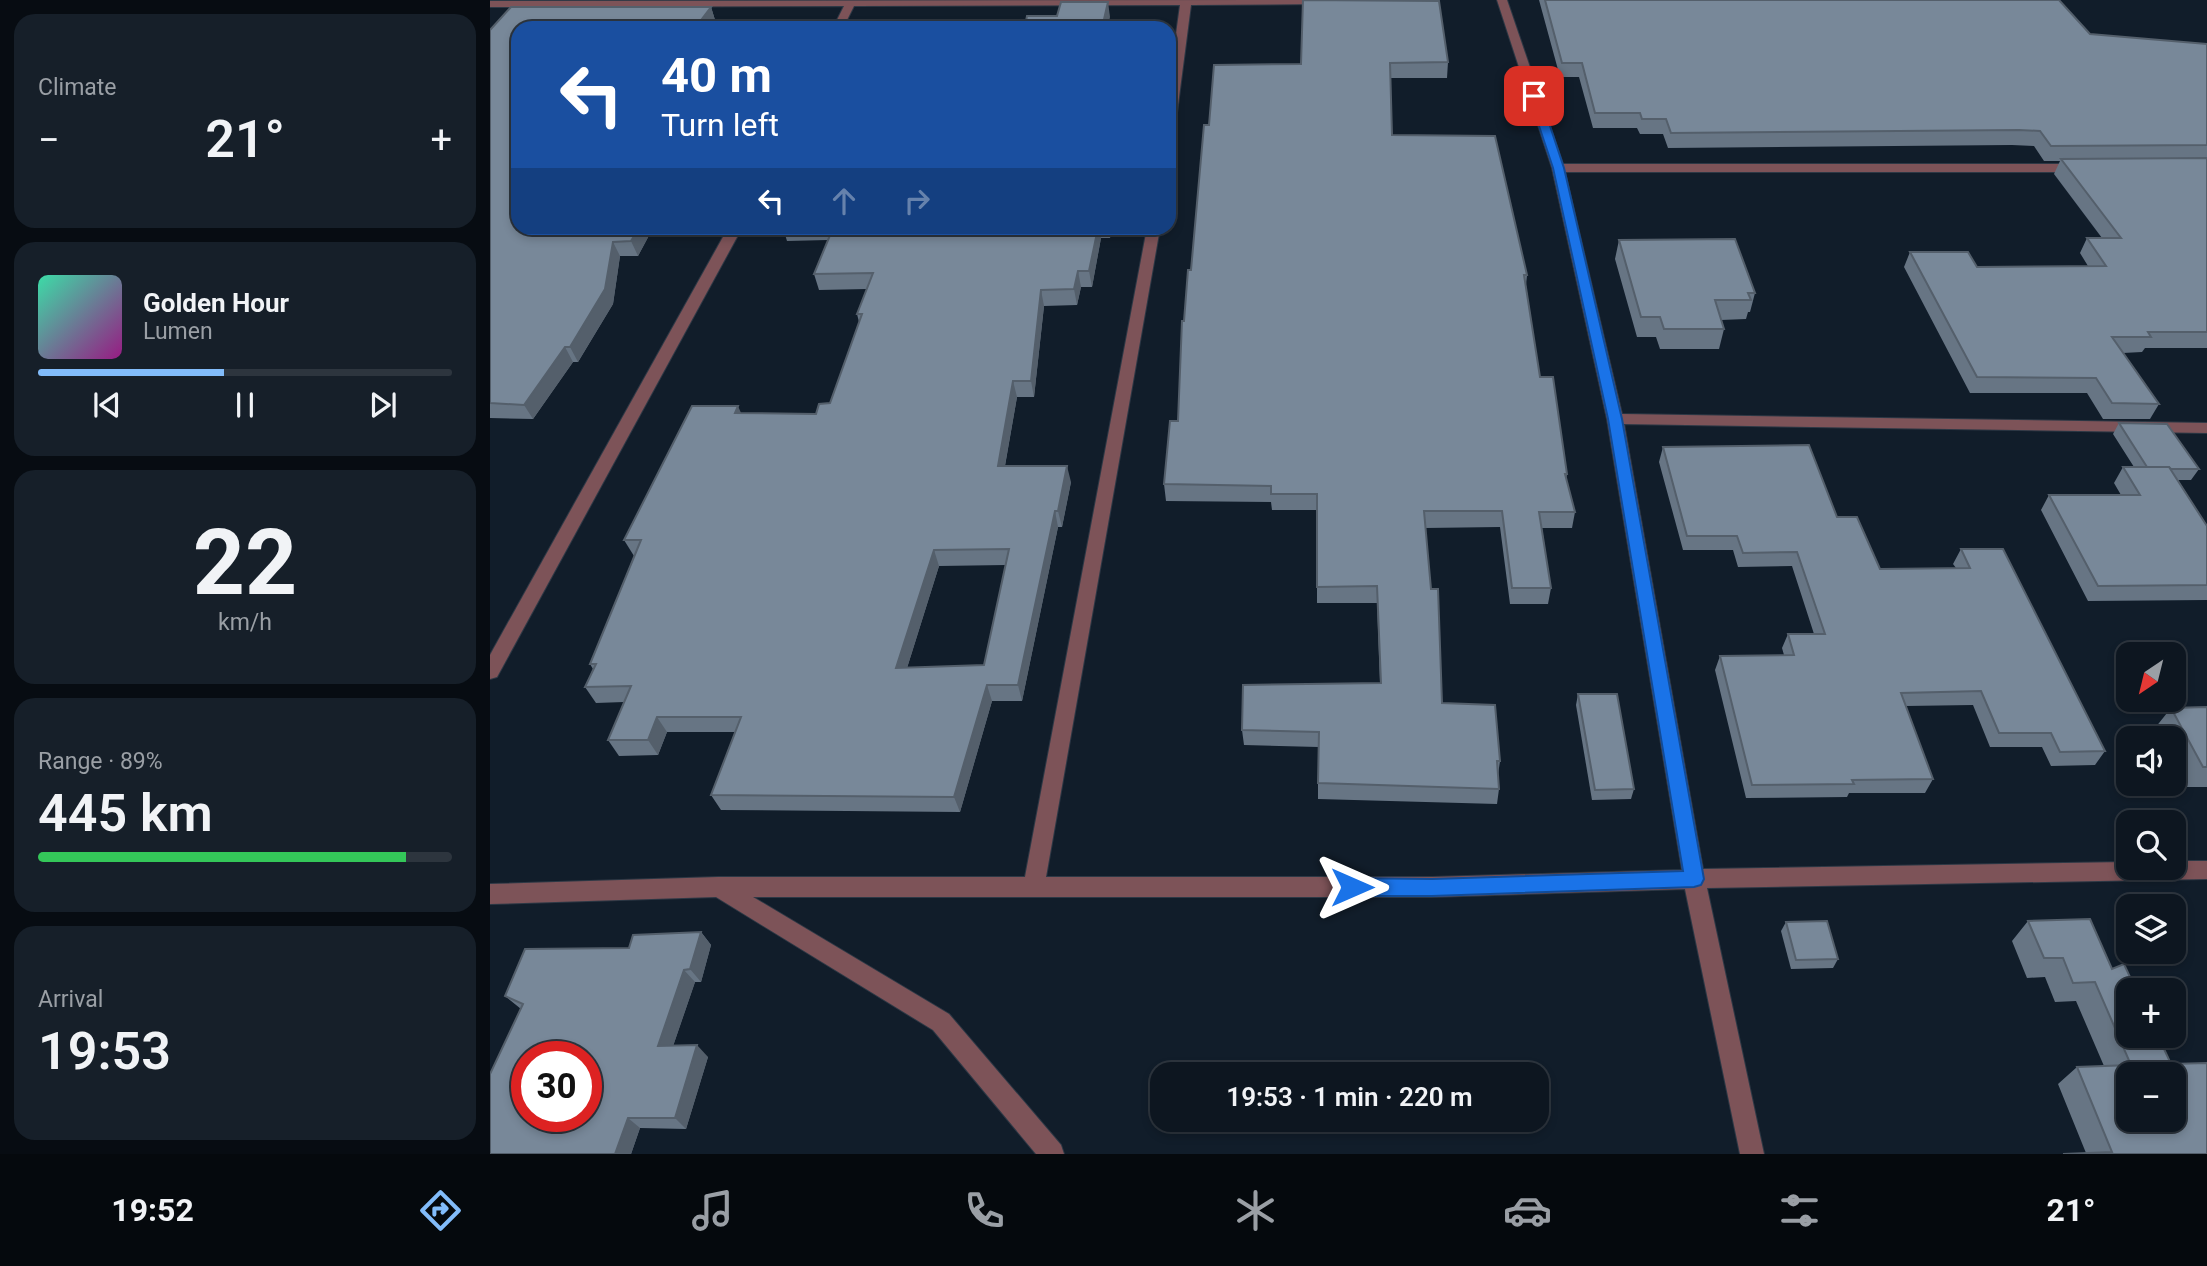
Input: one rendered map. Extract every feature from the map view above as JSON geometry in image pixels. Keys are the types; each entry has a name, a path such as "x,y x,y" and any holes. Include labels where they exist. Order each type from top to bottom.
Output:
{"street":[{"path":"1378,1 1433,0"},
{"path":"1502,0 1558,168 1615,419 1694,879 1752,1154"},
{"path":"495,5 851,1 1337,1"},
{"path":"841,21 851,1"},
{"path":"1176,77 1186,3"},
{"path":"1558,168 2097,167"},
{"path":"490,672 731,235"},
{"path":"1034,886 1152,235"},
{"path":"1615,419 2207,428"},
{"path":"490,894 718,887 1432,887 1694,879 2207,870"},
{"path":"718,887 941,1022 1052,1154"}],"building":[{"path":"1303,0 1439,1 1448,62 1390,63 1392,135 1495,136 1527,275 1524,275 1540,377 1553,377 1565,474 1575,512 1539,512 1551,588 1512,588 1502,511 1424,511 1431,589 1438,589 1442,703 1495,705 1500,761 1497,761 1499,789 1318,783 1319,732 1242,730 1243,685 1381,683 1377,586 1317,587 1317,494 1271,494 1271,486 1164,484 1170,421 1178,421 1182,321 1188,270 1191,270 1204,125 1209,125 1214,65 1301,64"},
{"path":"1545,0 2059,0 2090,34 2207,44 2207,145 2051,146 2040,131 2019,130 1671,133 1666,119 1642,119 1640,113 1595,113 1582,63 1562,63"},
{"path":"1061,2 1108,2 1104,21 1026,21 1027,16 1057,16"},
{"path":"511,7 711,7 700,21 511,21 511,235 635,235 631,241 613,242 605,289 570,347 565,347 524,405 490,403 490,30"},
{"path":"2207,158 2207,332 2148,332 2151,337 2112,337 2159,404 2112,403 2096,378 1977,377 1910,252 1968,252 1977,267 2106,266 2087,238 2121,238 2061,159"},
{"path":"830,235 1097,235 1089,271 1078,271 1074,289 1041,290 1031,381 1013,381 998,466 1067,466 1018,685 987,685 954,797 711,795 741,717 657,717 648,740 608,740 631,686 585,687 596,664 590,664 641,540 624,540 692,406 738,406 735,413 816,414 819,404 830,403 862,314 857,314 873,273 814,274","holes":["1009,549 984,665 896,668 934,550"]},
{"path":"1735,239 1755,293 1748,293 1751,300 1715,300 1724,329 1664,329 1660,317 1641,317 1619,240"},
{"path":"2119,423 2167,424 2199,469 2147,467"},
{"path":"1809,445 1837,517 1857,517 1880,569 1970,568 1961,549 2003,549 2105,751 2060,752 2051,733 1999,733 1981,691 1901,693 1933,779 1852,780 1854,784 1752,785 1720,656 1794,655 1788,634 1825,634 1797,552 1743,553 1737,536 1687,536 1663,447"},
{"path":"2123,467 2169,467 2207,526 2207,585 2098,586 2049,495 2140,495"},
{"path":"1578,694 1617,694 1634,789 1595,790"},
{"path":"2207,707 2207,767 2203,767 2186,736 2186,726 2181,726 2173,712 2186,712 2186,708"},
{"path":"2090,919 2112,969 2124,964 2130,978 2116,978 2116,1030 2095,982 2073,983 2063,958 2044,958 2028,921"},
{"path":"1827,921 1838,959 1796,960 1786,922"},
{"path":"701,932 690,969 684,970 658,1046 697,1045 675,1118 628,1118 615,1154 490,1154 490,1074 523,1004 505,996 525,949 629,948 633,935"},
{"path":"2124,1048 2164,1048 2170,1062 2130,1062"},
{"path":"2207,1063 2207,1154 2063,1154 2112,1152 2077,1067 2116,1066 2116,1132 2186,1132 2186,1064"}],"route":[{"path":"1352,887 1694,879 1615,419 1558,168 1534,96"}]}
